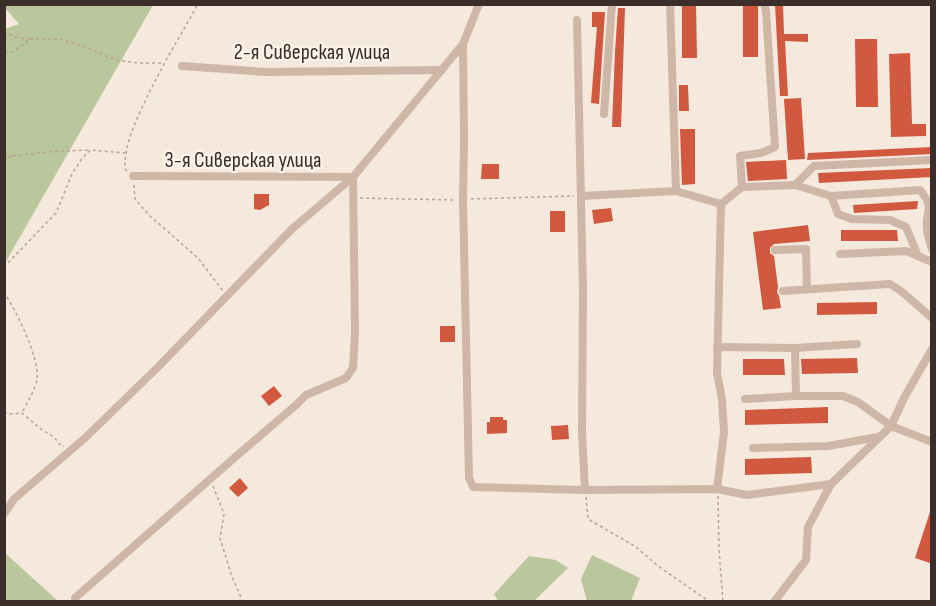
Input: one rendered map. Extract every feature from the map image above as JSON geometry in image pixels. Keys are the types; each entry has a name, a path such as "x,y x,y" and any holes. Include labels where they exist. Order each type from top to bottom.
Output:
{"street":[{"path":"4,514 14,499 75,446 158,368 292,229 353,177 463,45 479,4"},
{"path":"604,114 612,4"},
{"path":"670,4 676,191"},
{"path":"742,187 740,156 761,153 775,147 764,4"},
{"path":"576,20 583,291 582,432 585,490"},
{"path":"463,45 463,200 469,478 472,487 585,490 717,489 747,495 831,484"},
{"name":"2-я Сиверская улица","path":"182,66 266,72 442,70"},
{"path":"795,185 814,166 932,160"},
{"name":"3-я Сиверская улица","path":"133,176 353,177"},
{"path":"75,598 306,395 346,378 353,368 355,333 353,177"},
{"path":"717,489 724,432 722,399 717,373 718,253 721,204 742,187 795,185 831,196 920,190 928,199 930,210 926,226 932,249"},
{"path":"581,196 676,191 721,204"},
{"path":"831,196 838,214 852,219 890,220 906,227 918,256"},
{"path":"775,249 806,249 807,289"},
{"path":"840,254 906,250 932,262"},
{"path":"783,291 890,284 932,318"},
{"path":"717,347 795,348 857,344"},
{"path":"795,348 796,396"},
{"path":"774,602 806,560 808,527 831,484 891,426 932,349"},
{"path":"745,399 843,396 858,402 891,426 932,442"},
{"path":"753,448 828,446 880,437"}],"path":[{"path":"198,4 164,63 132,130 126,153 125,170 133,176 135,199 150,216 198,258 227,297"},
{"path":"4,32 19,38 59,39 116,60 164,63"},
{"path":"4,51 13,52 30,39"},
{"path":"4,159 46,152 90,150 126,153"},
{"path":"4,267 56,213 72,174 90,150"},
{"path":"4,153 12,156"},
{"path":"4,292 16,311 34,356 37,379 22,413"},
{"path":"4,412 22,413 54,437 61,446 75,446"},
{"path":"210,480 224,514 220,538 231,574 243,602"},
{"path":"717,489 723,602"},
{"path":"585,490 588,519 636,548 711,602"}],"green space":[{"path":"5,4 153,5 5,263 5,29 19,24 5,8"},
{"path":"5,553 58,601 5,601"},
{"path":"592,555 640,578 631,601 587,601 581,579"},
{"path":"529,556 556,560 568,568 536,599 537,601 498,601 494,594"}],"building":[{"path":"682,4 696,4 697,58 682,58"},
{"path":"743,4 758,4 758,57 743,57"},
{"path":"775,4 783,4 784,34 808,34 808,42 785,41 788,96 780,96"},
{"path":"618,8 625,8 621,127 612,127 615,52"},
{"path":"592,12 605,12 599,104 591,103 597,27 592,27"},
{"path":"855,39 877,39 878,107 856,107"},
{"path":"910,53 912,124 926,124 926,136 891,137 889,54"},
{"path":"679,85 688,85 689,111 679,111"},
{"path":"801,98 805,159 788,160 784,99"},
{"path":"680,129 695,129 695,184 682,185"},
{"path":"932,147 932,154 807,160 808,153"},
{"path":"786,160 787,179 748,181 746,162"},
{"path":"482,164 499,164 499,179 481,179"},
{"path":"932,168 932,177 819,183 818,173"},
{"path":"254,194 269,194 269,205 260,210 254,209"},
{"path":"918,201 917,209 854,213 853,205"},
{"path":"611,208 613,221 594,224 592,210"},
{"path":"550,211 565,211 565,232 550,232"},
{"path":"808,225 810,241 774,244 770,248 770,253 774,256 777,292 781,308 763,310 753,232"},
{"path":"841,230 897,230 898,241 841,241"},
{"path":"877,302 877,314 817,315 817,303"},
{"path":"440,326 455,326 455,342 440,342"},
{"path":"857,358 858,373 802,374 801,359"},
{"path":"743,359 784,359 785,375 743,375"},
{"path":"274,386 282,396 269,406 261,396"},
{"path":"828,407 828,423 745,425 745,410"},
{"path":"490,417 503,417 503,420 507,420 507,433 487,434 487,422 490,422"},
{"path":"568,425 569,439 552,440 551,426"},
{"path":"811,457 812,473 745,475 745,459"},
{"path":"240,478 248,488 238,497 229,488"},
{"path":"930,512 932,512 932,558 930,563 915,558"}]}
